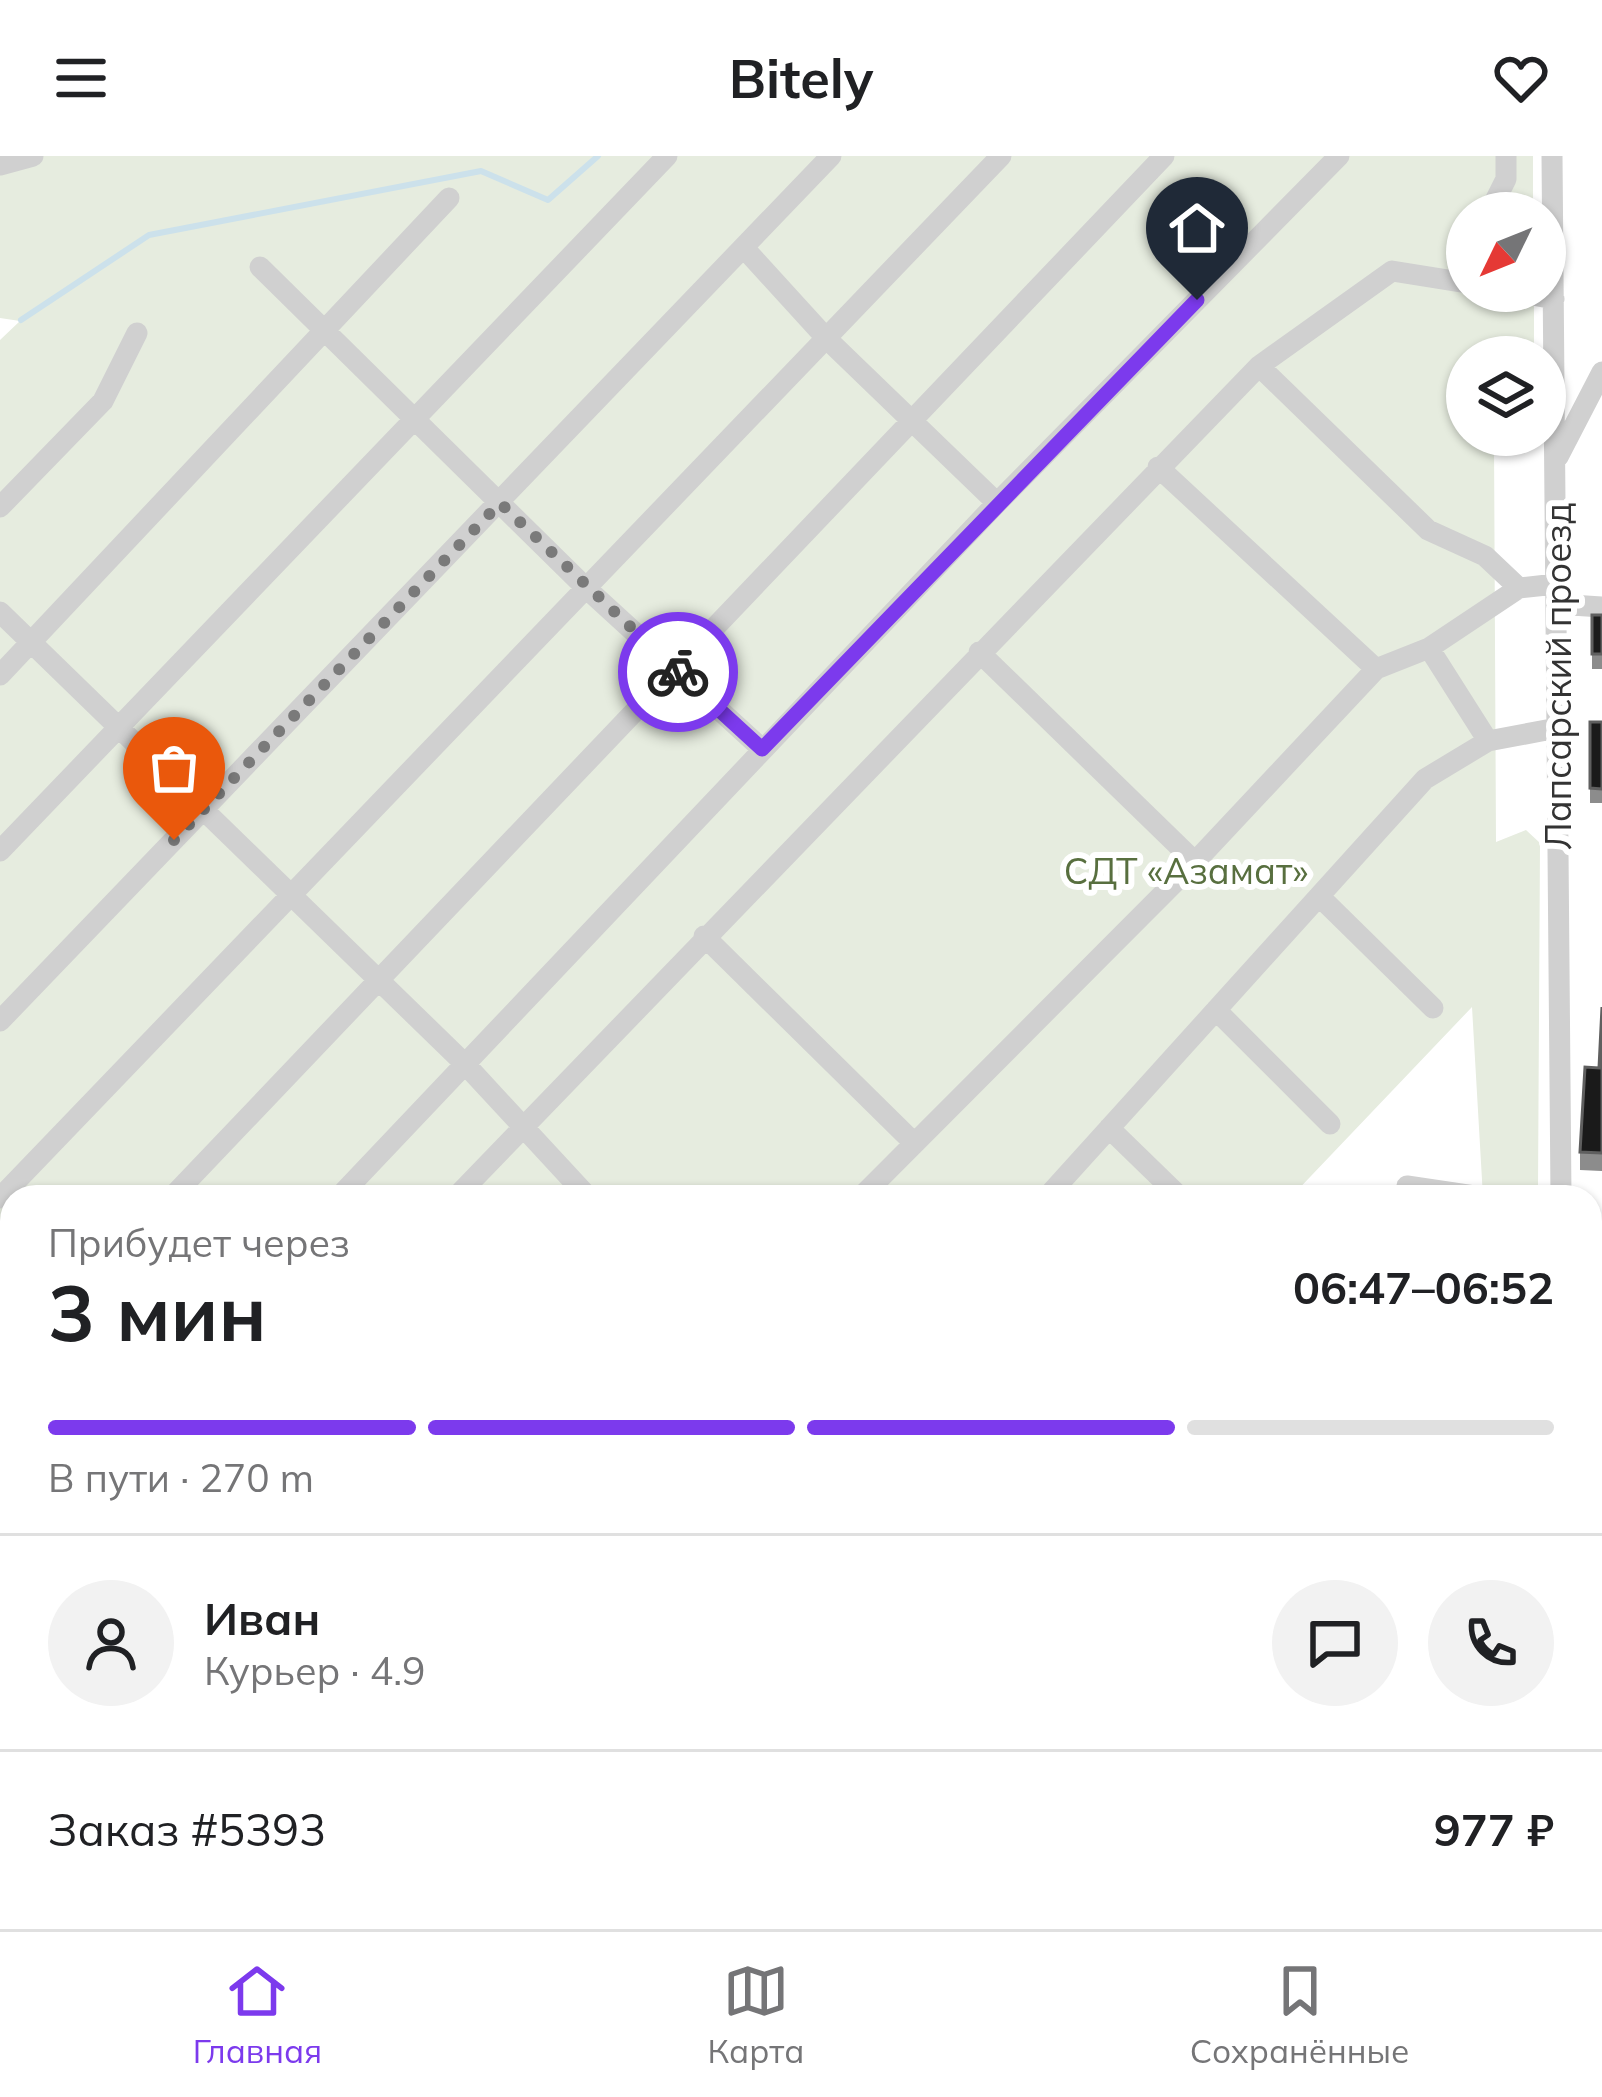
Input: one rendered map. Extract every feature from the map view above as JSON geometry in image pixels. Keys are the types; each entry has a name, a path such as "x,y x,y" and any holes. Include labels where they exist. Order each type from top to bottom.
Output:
{"street":[{"path":"2,163 33,156"},
{"path":"0,851 667,156"},
{"path":"0,1021 832,156"},
{"path":"15,1185 1000,156"},
{"path":"184,1185 1164,156"},
{"path":"1499,192 1506,178 1506,156"},
{"name":"Лапсарский проезд","path":"1552,156 1553,192"},
{"path":"351,1185 1329,159"},
{"path":"0,675 321,328 449,198"},
{"path":"744,248 827,339 998,503"},
{"path":"260,267 586,588 762,749"},
{"path":"467,1185 1259,366 1392,271 1446,280"},
{"name":"Лапсарский проезд","path":"1554,312 1561,1185"},
{"path":"0,507 103,401 137,333"},
{"path":"1259,366 1428,530 1485,556 1519,588 1602,607"},
{"path":"1555,462 1602,372"},
{"path":"1158,467 1376,669"},
{"path":"872,1185 1195,862 1376,669 1429,648 1519,588"},
{"path":"0,612 466,1065 577,1185"},
{"path":"1429,648 1488,741"},
{"path":"979,652 1195,862"},
{"path":"1058,1185 1425,779 1488,741 1557,728"},
{"path":"1319,896 1433,1009"},
{"path":"704,936 913,1142"},
{"path":"1216,1010 1330,1124"},
{"path":"1109,1128 1168,1185"}],"green space":[{"name":"СДТ «Азамат»","path":"0,156 1533,156 1533,192 1446,192 1446,312 1534,312 1534,336 1446,336 1446,456 1494,456 1496,842 1526,830 1540,843 1538,1185 1482,1185 1472,1007 1302,1185 0,1185 0,340 20,321 0,318"}],"building":[{"path":"1592,615 1602,615 1602,654 1592,654"},
{"path":"1590,722 1602,722 1602,789 1590,788"},
{"path":"1602,1007 1602,1153 1580,1152 1585,1067 1599,1068"}],"waterway":[{"path":"21,320 149,235 481,171 548,200 598,156"}],"way so far":[{"path":"174,840 500,503 678,672"}],"route":[{"path":"678,672 762,749 1197,300"}]}
